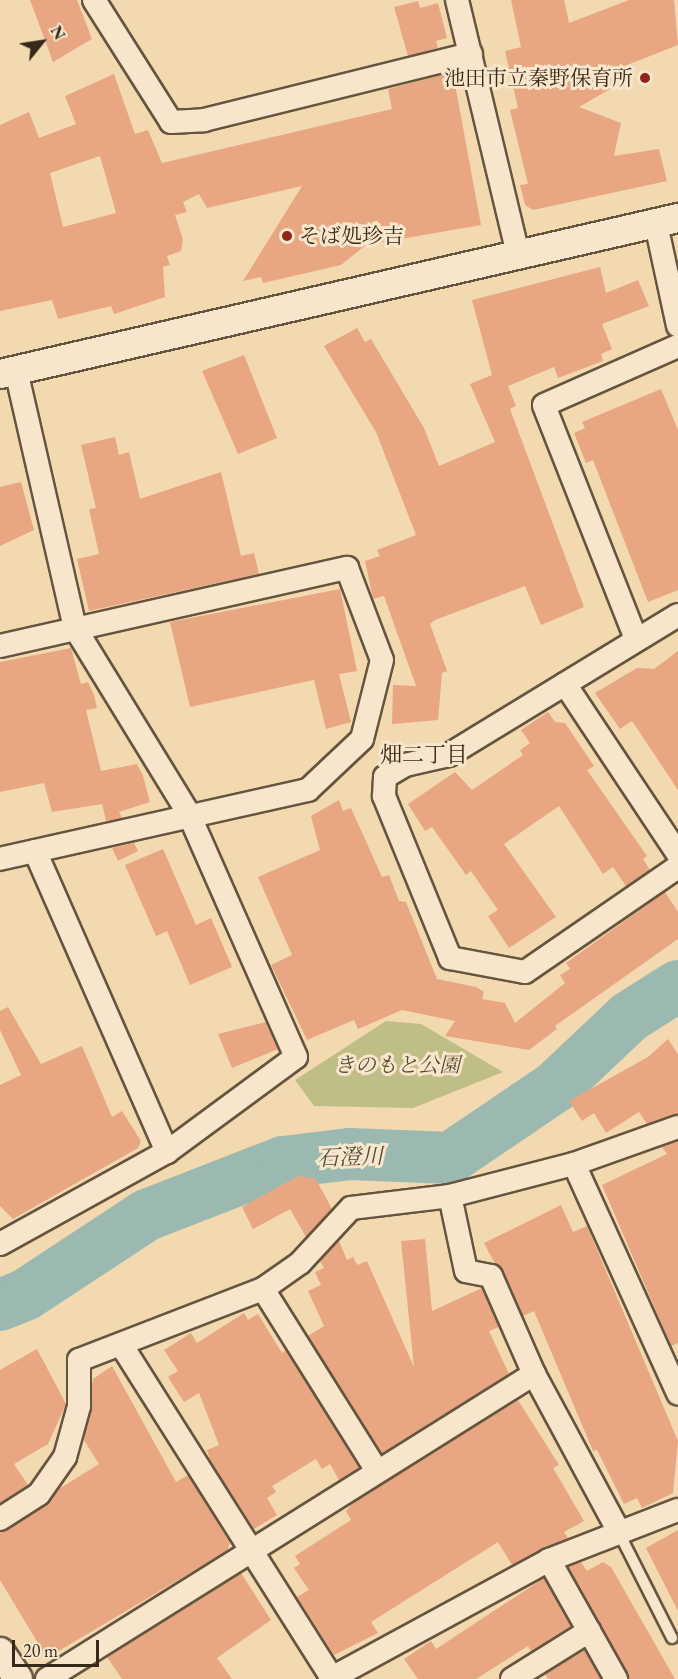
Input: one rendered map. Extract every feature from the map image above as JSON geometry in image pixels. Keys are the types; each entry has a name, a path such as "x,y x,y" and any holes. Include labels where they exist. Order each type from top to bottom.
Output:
{"street":[{"path":"94,0 171,122 204,120 471,54"},
{"path":"457,0 518,255"},
{"path":"1,1242 167,1152 296,1057 189,814 75,628 8,372 667,221 678,326"},
{"path":"636,639 544,405 678,346"},
{"path":"0,646 347,568 382,660 362,740 308,790 189,814 0,860"},
{"path":"678,615 449,755 405,765 385,777 384,796 450,958 525,972 678,867"},
{"path":"566,684 678,854"},
{"path":"35,851 167,1152"},
{"path":"0,1519 39,1494 65,1457 79,1406 79,1360 122,1346 263,1289 300,1263 351,1208 450,1196 574,1164 678,1127"},
{"path":"574,1164 678,1393"},
{"path":"450,1196 466,1271 490,1276 534,1374 618,1530"},
{"path":"263,1289 377,1471"},
{"path":"122,1346 331,1678 549,1560 618,1530 678,1510"},
{"path":"47,1679 248,1549 534,1374"},
{"path":"549,1560 616,1679"},
{"path":"522,1676 589,1631"},
{"path":"0,1653 18,1679"}],"lane":[{"path":"618,1530 672,1638"}],"green space":[{"name":"きのもと公園","path":"386,1021 421,1024 503,1072 413,1108 314,1106 295,1080"}],"building":[{"path":"30,0 77,0 92,39 53,62"},
{"path":"511,0 564,0 569,23 629,0 674,0 678,45 617,69 624,81 579,107 621,123 614,156 659,149 667,181 533,210 525,205 520,185 528,184 510,110 518,108 505,51 521,47"},
{"path":"418,1 420,8 438,3 447,38 436,41 438,48 408,56 394,7"},
{"path":"114,74 135,134 148,130 162,163 392,109 388,89 445,74 448,86 455,84 481,225 366,245 341,265 263,283 261,277 243,281 302,186 207,208 199,194 183,202 187,212 175,215 183,240 181,251 167,256 170,265 163,267 165,297 114,314 111,306 58,319 52,300 0,311 0,125 29,112 39,138 76,124 65,96","holes":["100,156 116,213 63,227 50,173"]},
{"path":"600,267 606,293 638,280 649,306 602,324 612,349 601,354 603,361 558,378 554,367 508,386 516,406 510,409 584,607 541,625 525,586 435,620 430,624 447,671 442,673 438,720 392,724 393,685 416,686 384,596 373,599 365,561 380,556 377,550 416,535 376,432 324,346 357,328 365,342 371,339 424,428 439,466 495,442 470,384 492,375 472,300"},
{"path":"244,355 277,438 238,454 202,371"},
{"path":"661,389 678,430 678,590 648,602 593,460 586,463 574,433 585,428 582,422"},
{"path":"115,437 119,455 129,452 140,499 221,472 241,556 254,553 259,574 89,611 77,559 99,554 89,509 96,508 81,445"},
{"path":"21,482 34,530 0,546 0,487"},
{"path":"340,589 357,671 339,674 351,722 326,729 314,680 190,707 170,622"},
{"path":"71,648 81,684 88,682 94,695 97,708 86,710 101,771 137,764 143,776 150,802 119,812 122,818 106,821 102,804 52,812 44,783 0,792 0,662"},
{"path":"678,651 678,790 632,721 620,729 595,693 637,668 654,669"},
{"path":"548,712 555,722 565,723 594,766 587,770 647,856 643,859 650,870 626,886 613,867 603,874 559,806 504,844 556,917 509,948 488,916 498,910 471,871 466,875 432,827 425,831 408,804 455,772 472,790 523,755 520,750 530,743 521,730"},
{"path":"339,800 343,811 351,808 382,877 389,875 399,901 406,902 437,979 476,987 484,992 482,999 505,1003 515,1023 565,983 560,975 570,969 566,963 665,892 678,912 678,939 555,1026 557,1029 529,1050 445,1036 455,1021 402,1010 358,1029 354,1020 307,1040 271,965 292,955 258,877 320,850 311,816"},
{"path":"134,843 138,851 118,861 112,848"},
{"path":"163,849 196,925 211,918 232,967 190,985 167,931 156,936 125,865"},
{"path":"8,1007 41,1064 82,1046 112,1117 122,1111 141,1141 138,1148 13,1219 0,1206 0,1085 21,1075 0,1030 0,1011"},
{"path":"266,1022 278,1049 232,1068 218,1034"},
{"path":"668,1039 678,1054 678,1114 647,1124 639,1112 606,1133 594,1113 582,1121 569,1101 648,1057"},
{"path":"678,1141 678,1343 671,1346 602,1185 667,1154 662,1147"},
{"path":"298,1176 316,1179 332,1209 306,1237 290,1209 253,1229 242,1207"},
{"path":"561,1205 573,1232 587,1226 678,1441 673,1493 642,1508 637,1498 624,1504 597,1450 593,1451 534,1311 523,1316 484,1243"},
{"path":"425,1239 432,1311 482,1288 499,1327 489,1331 509,1374 382,1453 308,1336 324,1326 308,1291 321,1285 315,1272 324,1268 320,1261 339,1241 347,1260 353,1257 357,1265 367,1261 414,1367 401,1241"},
{"path":"244,1313 248,1320 258,1314 282,1353 286,1350 359,1468 339,1480 330,1464 322,1469 316,1459 272,1486 276,1492 267,1498 277,1515 254,1529 210,1460 207,1450 219,1445 199,1393 184,1402 168,1377 178,1371 164,1350 191,1333 197,1343"},
{"path":"37,1349 66,1404 48,1444 14,1464 28,1485 0,1503 0,1370"},
{"path":"112,1366 176,1482 188,1475 230,1543 227,1551 47,1658 0,1580 0,1532 46,1505 59,1489 99,1464 84,1440 93,1379"},
{"path":"518,1400 559,1465 553,1468 584,1521 564,1532 568,1538 512,1565 498,1542 371,1622 378,1633 334,1655 297,1597 309,1590 294,1568 300,1564 295,1556 351,1520 346,1511 353,1503"},
{"path":"678,1530 678,1611 646,1548"},
{"path":"581,1562 587,1571 603,1562 611,1567 675,1679 629,1679 568,1567"},
{"path":"241,1573 271,1620 217,1658 232,1679 122,1679 107,1657"},
{"path":"544,1578 571,1626 531,1651 528,1646 476,1679 418,1679 404,1659 431,1641 436,1649"},
{"path":"584,1650 601,1679 548,1679 545,1674"}],"waterway":[{"name":"石澄川","path":"0,1305 25,1295 147,1215 283,1162 350,1154 450,1158 555,1087 629,1017 678,986"}],"place":[{"name":"池田市立秦野保育所","path":"645,78"},
{"name":"そば処珍吉","path":"287,236"}],"district":[{"name":"畑二丁目","path":"424,755"}]}
